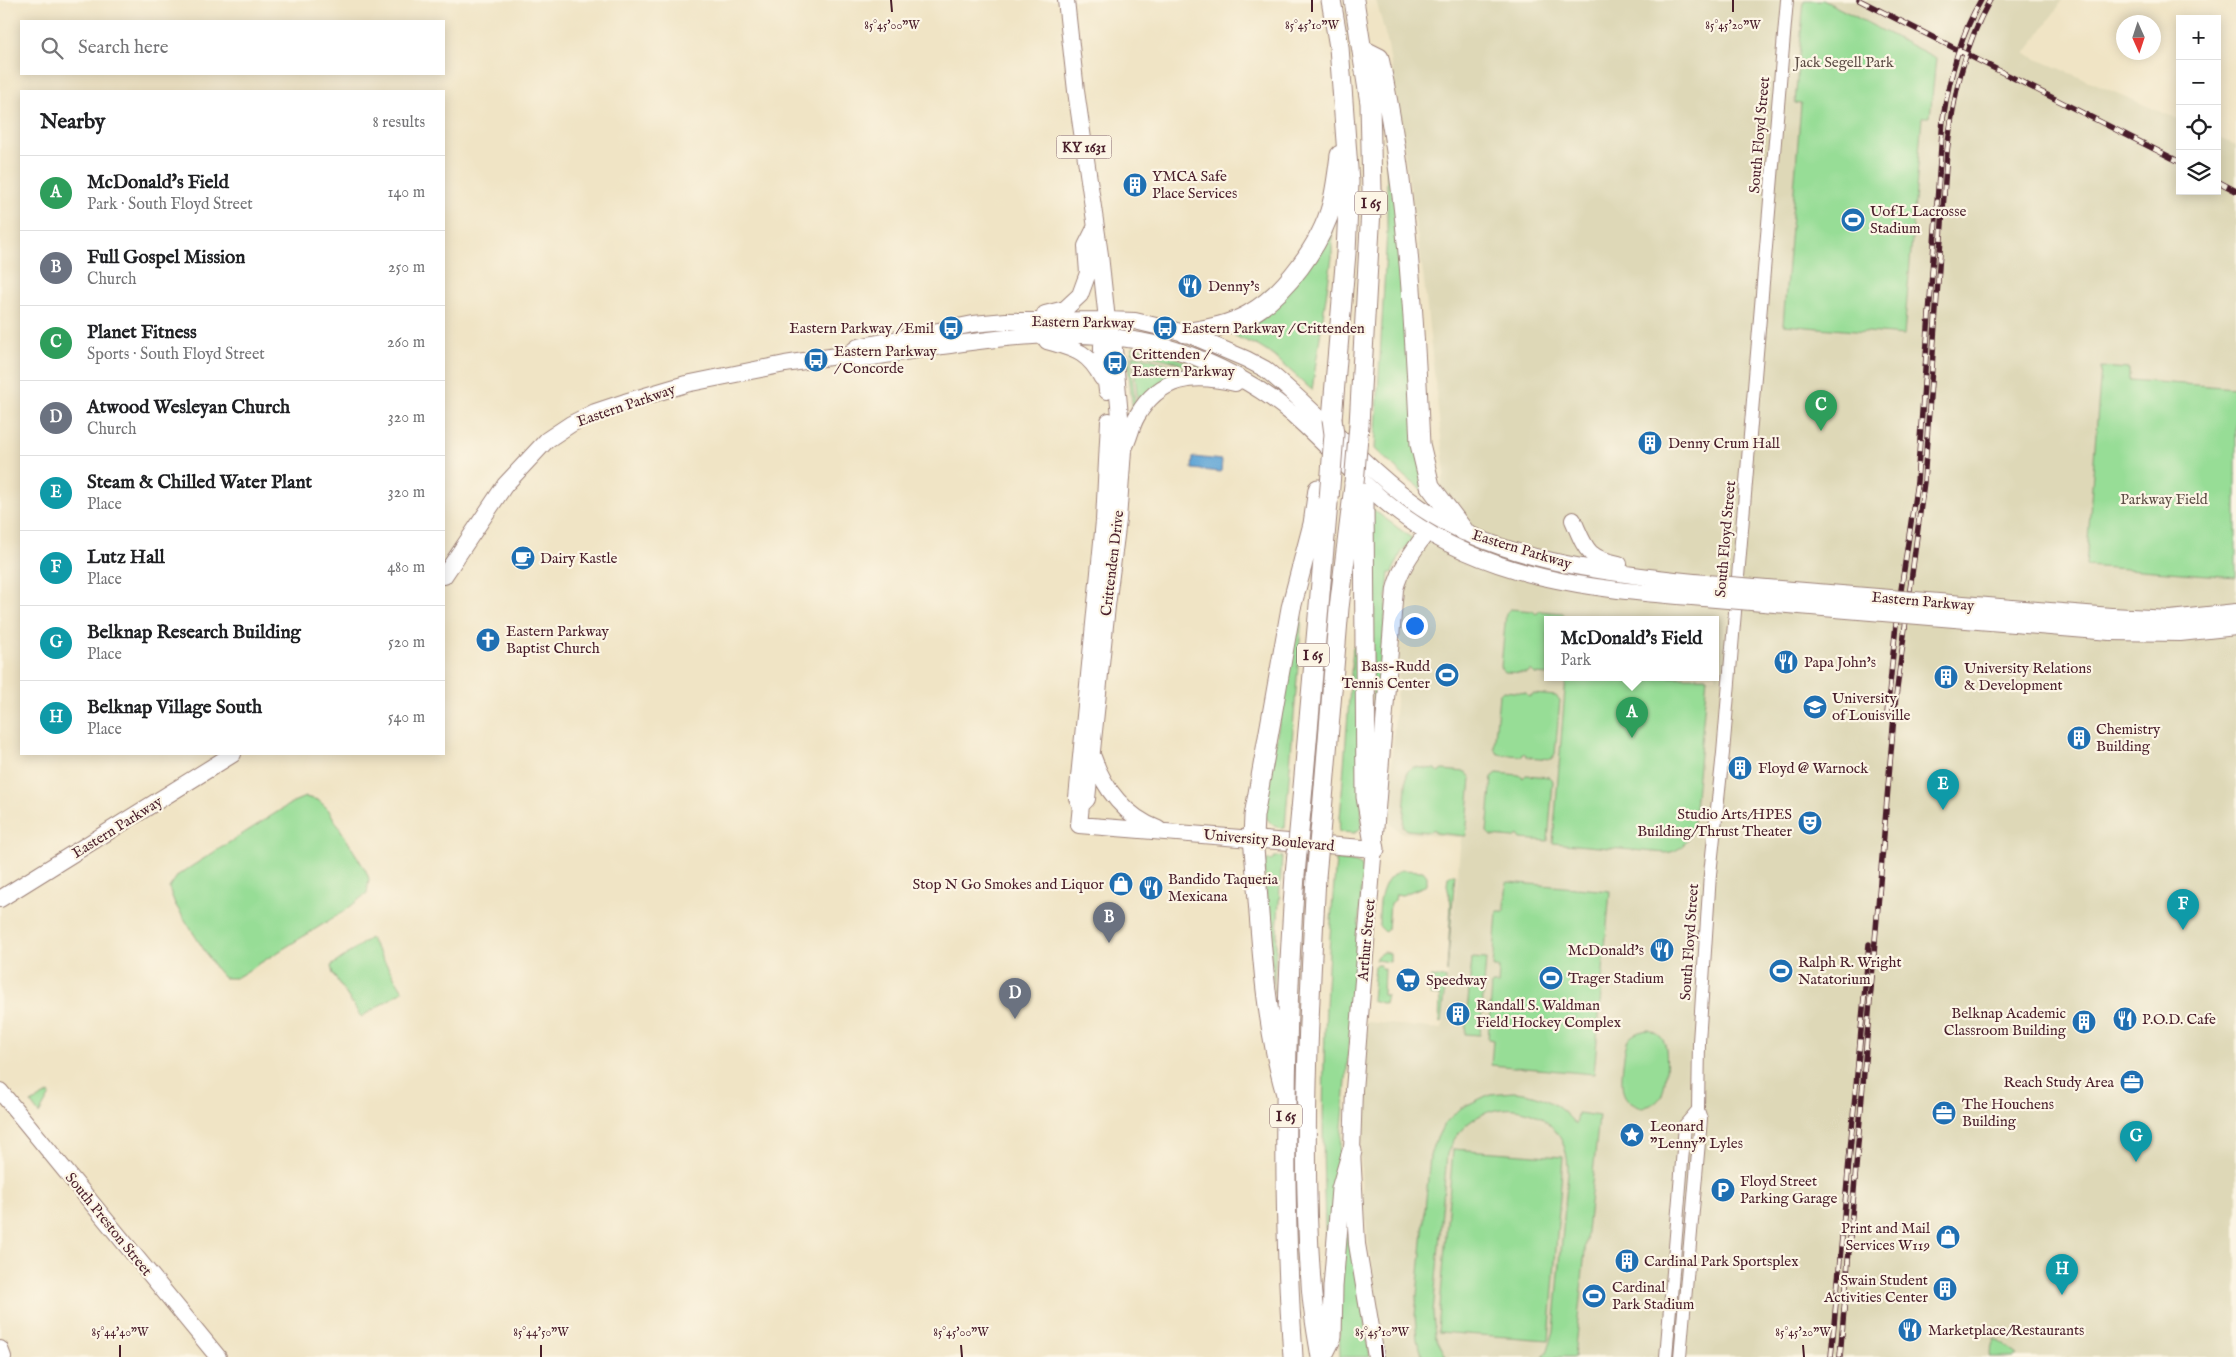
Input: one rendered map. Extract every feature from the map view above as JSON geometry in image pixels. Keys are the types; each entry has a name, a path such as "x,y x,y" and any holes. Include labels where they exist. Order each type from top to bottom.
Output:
{"highway":[{"name":"I 65","path":"1293,1357 1286,1230 1287,1009 1323,494 1334,434 1332,419 1348,218 1349,182 1345,111 1340,47 1331,0"},
{"name":"I 65","path":"1322,1357 1311,1283 1308,1191 1309,1035 1316,877 1339,608 1354,483 1372,191 1370,104 1354,0"},
{"path":"1363,50 1379,58 1394,132 1410,261 1420,444 1423,462 1435,493 1464,531"},
{"path":"1185,333 1218,327 1249,315 1283,286 1301,264 1321,233 1332,205 1345,111"},
{"path":"1354,483 1364,502 1366,796 1375,849"},
{"path":"1286,1094 1276,1060 1271,1027 1253,838 1254,816 1291,608 1313,524 1323,494"},
{"path":"1322,1357 1332,1337 1333,1287 1341,1189 1352,1151"}],"main road":[{"name":"Crittenden Drive","path":"1066,0 1076,91 1107,320 1106,387 1110,431 1104,521 1078,798 1081,805 1079,825"},
{"path":"1096,228 1086,246 1088,273 1080,295 1065,309 1049,312 1033,329 1083,353 1095,365 1106,387"},
{"name":"Eastern Parkway","path":"1033,329 1107,320 1135,322 1185,333 1230,351 1265,369 1404,495 1438,518 1499,545 1567,564 1606,572 1662,579 1693,590"},
{"name":"Eastern Parkway","path":"445,575 521,466 547,440 571,424 595,412 686,384 785,364 849,354 858,348 941,330 990,323 1156,345 1177,350 1216,367 1253,387 1289,411 1388,504 1427,532 1496,565 1521,573 1608,589 1693,590 2111,624 2180,634 2236,627"},
{"name":"Crittenden Drive","path":"1081,805 1087,799 1093,756 1107,606 1118,520 1123,450 1107,337"},
{"path":"1123,450 1130,438 1136,417 1146,402 1167,385 1186,378 1205,377 1253,387"},
{"path":"1573,520 1585,548 1592,556 1604,561 1627,565 1662,579"},
{"name":"Arthur Street","path":"1376,1357 1357,1244 1352,1151 1356,1062 1395,589 1398,576 1408,558 1427,532"},
{"path":"1450,544 1489,552 1526,564 1559,568 1567,564"},
{"name":"Eastern Parkway","path":"2111,624 2236,612"},
{"name":"Eastern Parkway","path":"0,899 231,755"},
{"path":"1093,756 1105,785 1113,796 1143,822 1162,831"},
{"name":"University Boulevard","path":"1079,825 1375,849"},
{"name":"South Preston Street","path":"0,1091 218,1357"},
{"path":"0,1349 3,1357"}],"street":[{"name":"South Floyd Street","path":"1680,1357 1701,1119 1698,1110 1699,1042 1710,874 1723,753 1787,0"},
{"path":"1666,1357 1685,1125 1698,1110"}],"shaded area":[{"name":"University of Louisville","path":"1376,0 2063,0 2025,54 2176,118 2176,195 2221,195 2221,139 2236,145 2236,1357 1384,1357 1362,1196 1360,1135 1367,1022 1442,1029 1461,838 1402,833 1391,825 1388,816 1402,614 1409,575 1445,473 1423,273 1388,45"}],"green space":[{"name":"UofL Lacrosse Stadium","path":"1804,0 1823,0 1936,58 1930,117 1922,117 1904,335 1783,325 1801,104 1795,103"},
{"path":"1387,126 1425,492 1405,477 1375,449 1387,231"},
{"path":"1332,230 1332,257 1312,390 1274,356 1258,346 1223,331"},
{"path":"1133,347 1163,353 1210,371 1198,372 1176,362 1132,352"},
{"path":"1127,355 1130,355 1136,408 1133,412"},
{"path":"1133,355 1163,362 1192,372 1138,405"},
{"name":"Parkway Field","path":"2101,367 2129,369 2129,380 2236,388 2236,577 2086,566"},
{"path":"1371,508 1413,539 1402,551 1392,573 1389,573 1373,756"},
{"path":"1510,609 1533,611 1536,614 1540,611 1563,613 1564,616 1544,616 1544,675 1535,674 1531,670 1527,673 1505,672 1501,667 1506,613"},
{"path":"1298,615 1302,616 1285,828 1282,828 1272,824 1266,817 1264,818 1263,814"},
{"path":"1353,647 1357,647 1362,827 1355,833 1339,832"},
{"path":"1566,681 1707,681 1693,830 1685,842 1676,850 1666,853 1553,843"},
{"path":"1503,691 1526,693 1529,697 1533,694 1556,696 1560,700 1555,754 1551,759 1528,757 1524,753 1521,756 1498,754 1494,749 1499,695"},
{"path":"1412,767 1435,769 1438,773 1442,770 1466,772 1471,778 1466,836 1436,833 1433,829 1429,832 1407,830 1403,826 1407,772"},
{"path":"1497,773 1519,775 1523,778 1526,775 1549,777 1553,781 1548,841 1521,839 1518,835 1514,838 1491,836 1487,832 1492,777"},
{"path":"305,797 318,800 328,809 366,871 369,879 367,893 346,910 241,975 235,978 224,978 216,969 175,904 169,888 178,875 293,802"},
{"path":"1282,856 1274,993 1264,865 1268,859 1270,861 1275,857"},
{"path":"1336,860 1354,862 1361,865 1363,869 1343,1118 1327,1264 1323,1163 1324,1062 1328,961"},
{"path":"1401,870 1423,871 1427,876 1427,885 1402,895 1396,894 1395,900 1390,904 1388,929 1385,932 1379,926 1380,901 1384,886 1388,880"},
{"path":"1455,874 1447,972 1451,904 1447,885 1448,877"},
{"name":"Trager Stadium","path":"1507,882 1610,891 1594,1074 1491,1065 1493,1040 1488,1039 1492,984 1498,984 1499,968 1493,967 1497,911 1504,911"},
{"path":"370,938 403,991 361,1017 333,974 331,966"},
{"path":"1383,952 1390,953 1390,962 1375,960"},
{"path":"1472,958 1486,959 1480,1035 1465,1034"},
{"path":"1375,965 1380,965 1384,969 1383,995 1387,995 1385,1004 1372,1000"},
{"path":"1431,977 1446,978 1441,1023 1439,1022 1440,996 1430,995"},
{"path":"1649,1030 1660,1036 1666,1046 1665,1079 1660,1098 1651,1105 1639,1107 1629,1101 1623,1091 1624,1057 1628,1040 1637,1033"},
{"path":"1513,1092 1540,1097 1548,1101 1563,1111 1576,1125 1578,1113 1599,1116 1574,1357 1542,1357 1548,1350 1554,1331 1568,1173 1565,1148 1554,1129 1538,1116 1519,1110 1498,1110 1478,1117 1460,1131 1447,1154 1433,1313 1435,1336 1446,1357 1423,1357 1417,1340 1415,1316 1430,1156 1433,1146 1444,1124 1459,1109 1490,1094"},
{"path":"49,1093 50,1095 39,1114 31,1103"},
{"path":"1453,1149 1563,1157 1549,1340 1438,1332"},
{"path":"1345,1197 1370,1357 1340,1357 1338,1296"},
{"path":"1994,1338 2018,1355 2015,1357 1989,1357"}],"water":[{"path":"1193,457 1222,460 1221,472 1192,469"}],"railway":[{"path":"1859,0 2176,160"},
{"path":"1887,714 1896,624 1917,482 1943,119 1956,58 1967,28 1981,0"},
{"path":"1840,1357 1895,704 1924,482 1947,152 1952,112 1966,55 1990,0"},
{"path":"2221,183 2236,191"},
{"path":"1831,1357 1869,944"}],"place":[{"name":"YMCA Safe Place Services","path":"1135,185"},
{"name":"UofL Lacrosse Stadium","path":"1853,220"},
{"name":"Denny's","path":"1190,286"},
{"name":"Eastern Parkway / Emil","path":"951,328"},
{"name":"Eastern Parkway / Crittenden","path":"1165,328"},
{"name":"Eastern Parkway / Concorde","path":"816,360"},
{"name":"Crittenden / Eastern Parkway","path":"1115,363"},
{"name":"Planet Fitness","path":"1821,431"},
{"name":"Denny Crum Hall","path":"1650,443"},
{"name":"Dairy Kastle","path":"523,558"},
{"name":"Eastern Parkway Baptist Church","path":"488,640"},
{"name":"Papa John's","path":"1786,662"},
{"name":"Bass-Rudd Tennis Center","path":"1447,675"},
{"name":"University Relations & Development","path":"1946,677"},
{"name":"University of Louisville","path":"1815,707"},
{"name":"McDonald's Field","path":"1632,738"},
{"name":"Chemistry Building","path":"2079,738"},
{"name":"Floyd @ Warnock","path":"1740,768"},
{"name":"Steam & Chilled Water Plant","path":"1943,810"},
{"name":"Studio Arts/HPES Building/Thrust Theater","path":"1810,823"},
{"name":"Stop N Go Smokes and Liquor","path":"1121,884"},
{"name":"Bandido Taqueria Mexicana","path":"1151,888"},
{"name":"Lutz Hall","path":"2183,930"},
{"name":"Full Gospel Mission","path":"1109,943"},
{"name":"McDonald's","path":"1662,950"},
{"name":"Ralph R. Wright Natatorium","path":"1781,971"},
{"name":"Trager Stadium","path":"1551,978"},
{"name":"Speedway","path":"1408,980"},
{"name":"Randall S. Waldman Field Hockey Complex","path":"1458,1014"},
{"name":"Atwood Wesleyan Church","path":"1015,1019"},
{"name":"P.O.D. Cafe","path":"2125,1019"},
{"name":"Belknap Academic Classroom Building","path":"2084,1022"},
{"name":"Reach Study Area","path":"2132,1082"},
{"name":"The Houchens Building","path":"1944,1113"},
{"name":"Leonard \"Lenny\" Lyles","path":"1632,1135"},
{"name":"Belknap Research Building","path":"2136,1162"},
{"name":"Floyd Street Parking Garage","path":"1723,1190"},
{"name":"Print and Mail Services W119","path":"1948,1237"},
{"name":"Cardinal Park Sportsplex","path":"1627,1261"},
{"name":"Swain Student Activities Center","path":"1945,1289"},
{"name":"Belknap Village South","path":"2062,1295"},
{"name":"Cardinal Park Stadium","path":"1594,1296"},
{"name":"Marketplace/Restaurants","path":"1910,1330"}],"park label":[{"name":"Jack Segell Park","path":"1844,62"}]}
